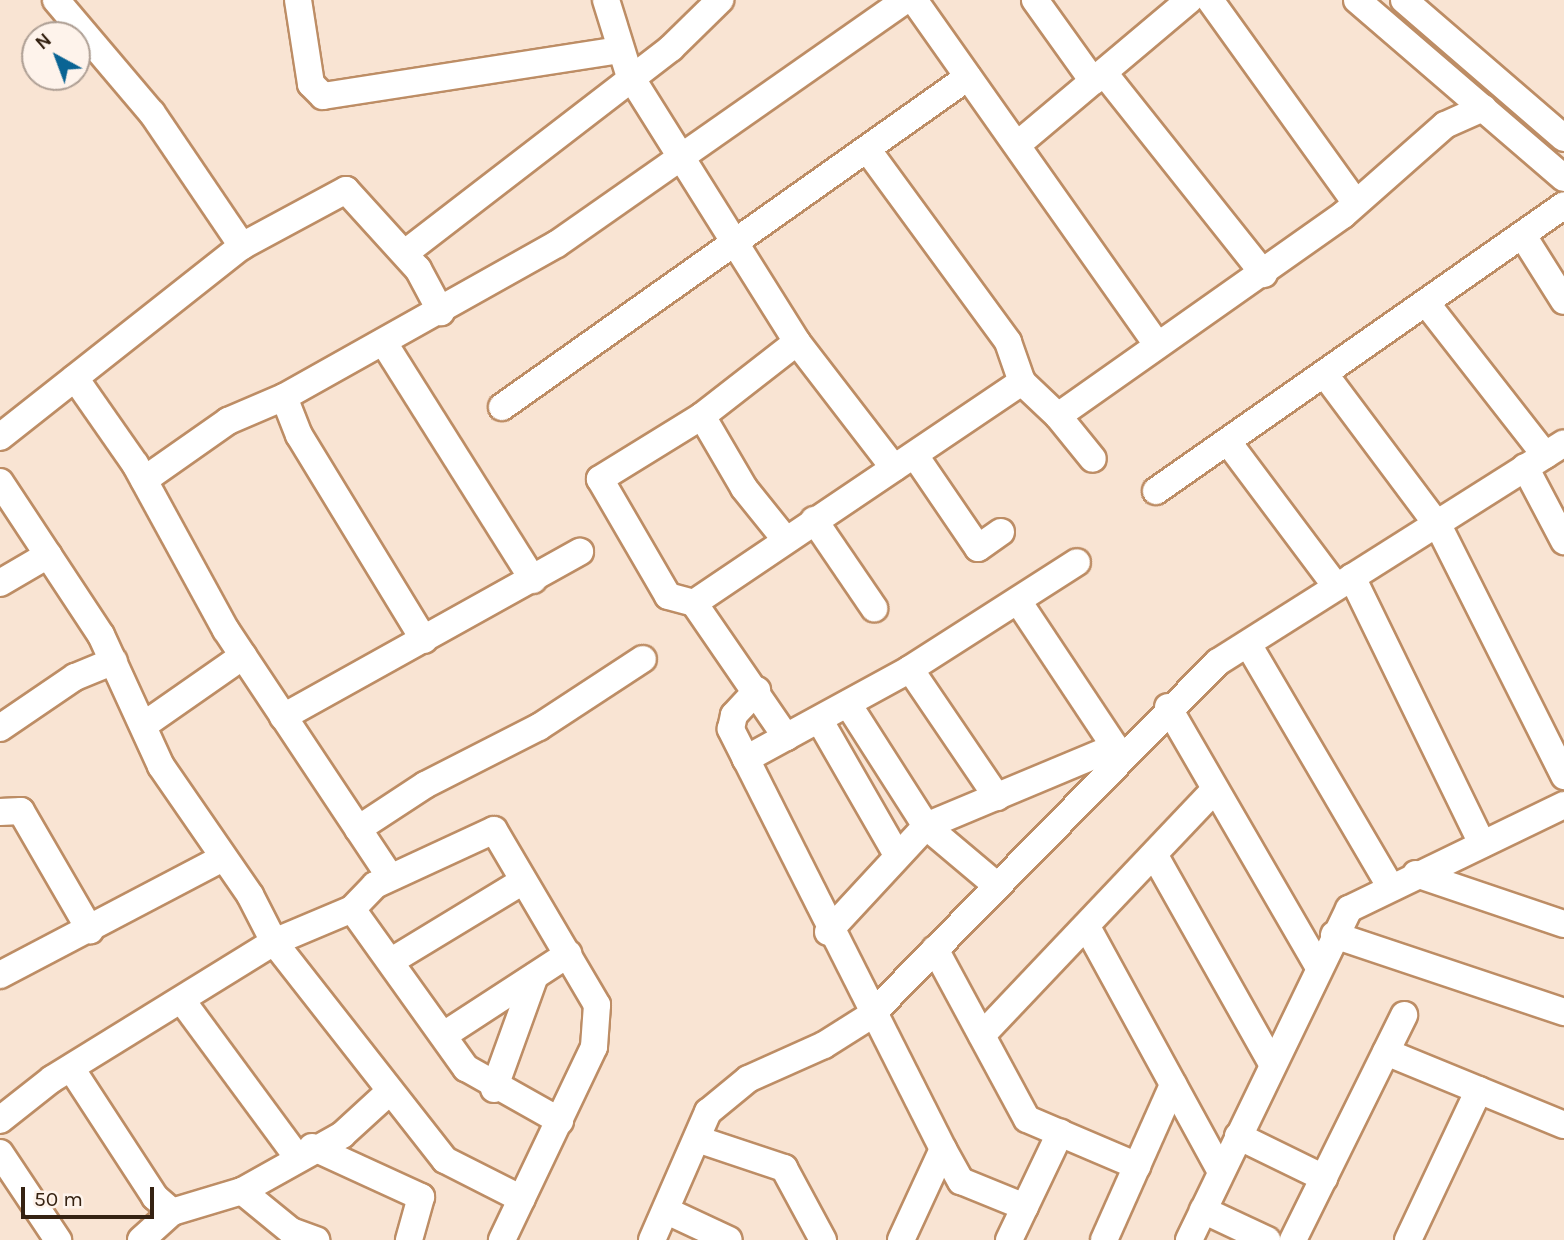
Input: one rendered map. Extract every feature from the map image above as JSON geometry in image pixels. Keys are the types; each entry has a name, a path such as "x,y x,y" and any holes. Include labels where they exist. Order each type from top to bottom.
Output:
{"street":[{"path":"56,0 152,113 242,246"},
{"path":"298,0 311,84 323,96 625,62 671,48 720,0"},
{"path":"606,0 625,62 683,161 797,342 978,548 1001,532"},
{"path":"144,480 228,421 284,397 442,312 683,161 906,0"},
{"path":"914,0 1155,342"},
{"path":"1035,0 1264,274"},
{"path":"1357,0 1564,178"},
{"path":"1404,0 1564,138"},
{"path":"1017,145 1192,1 1356,204"},
{"path":"405,253 494,188 625,62"},
{"path":"502,407 968,77"},
{"path":"1058,416 1155,342 1264,274 1356,204 1445,125 1483,108"},
{"path":"867,149 1007,342 1022,382 1058,416 1093,459"},
{"path":"0,437 242,246 346,190 405,253 442,312"},
{"path":"1156,491 1525,239 1564,205"},
{"path":"1525,239 1564,301"},
{"path":"1427,304 1545,455 1564,541"},
{"path":"786,737 757,691 694,603 668,596 600,479 702,416 797,342"},
{"path":"384,343 533,580"},
{"path":"1326,376 1438,527 1564,776"},
{"path":"75,378 144,480 243,656 390,877"},
{"path":"694,603 1022,382"},
{"path":"284,397 299,435 424,640"},
{"path":"702,416 744,488 785,540"},
{"path":"1228,442 1344,581 1482,844"},
{"path":"652,1240 667,1211 708,1112 748,1079 824,1045 870,1016 996,885 1118,752 1168,707 1248,644 1344,581 1438,527 1545,455"},
{"path":"0,482 114,661 189,813 223,858 274,942 390,1091 458,1171 522,1199"},
{"path":"814,520 874,608"},
{"path":"283,717 580,552"},
{"path":"0,583 48,555"},
{"path":"746,759 820,721 910,669 1077,562"},
{"path":"1018,601 1118,752"},
{"path":"1248,644 1390,886"},
{"path":"144,725 243,656"},
{"path":"358,829 416,790 539,727 643,659"},
{"path":"0,728 75,677 114,661"},
{"path":"910,669 997,797"},
{"path":"757,691 734,715 731,729 870,1016 961,1181 1025,1207"},
{"path":"848,704 926,826 996,885"},
{"path":"1168,707 1213,792 1318,966"},
{"path":"820,721 897,855"},
{"path":"828,932 926,826 1118,752"},
{"path":"982,1035 1213,792"},
{"path":"1189,1240 1318,966 1349,909 1390,886 1564,805"},
{"path":"0,812 21,811 90,929"},
{"path":"0,1120 71,1068 183,1002 274,942 352,909 390,877 488,830 501,839 597,1005 594,1047 502,1240"},
{"path":"1155,856 1272,1064"},
{"path":"0,975 223,858"},
{"path":"1416,874 1564,924"},
{"path":"393,961 523,881"},
{"path":"352,909 447,1033 466,1068 494,1089 560,1121"},
{"path":"1087,927 1221,1172"},
{"path":"1334,935 1564,1012"},
{"path":"935,949 1027,1119 1137,1166"},
{"path":"447,1033 568,954"},
{"path":"494,1089 535,976"},
{"path":"183,1002 304,1151 421,1197 409,1240"},
{"path":"1293,1240 1404,1015"},
{"path":"1386,1052 1564,1125"},
{"path":"71,1068 155,1197 172,1212"},
{"path":"1104,1240 1173,1085"},
{"path":"1408,1240 1479,1090"},
{"path":"141,1240 172,1212 242,1191 304,1151 342,1135 390,1091"},
{"path":"1009,1240 1060,1133"},
{"path":"1238,1136 1324,1178"},
{"path":"697,1139 784,1168 823,1240"},
{"path":"901,1240 943,1149"},
{"path":"0,1153 58,1240"},
{"path":"242,1191 289,1236 316,1240"},
{"path":"1203,1210 1267,1240"},
{"path":"667,1211 729,1240"}]}
